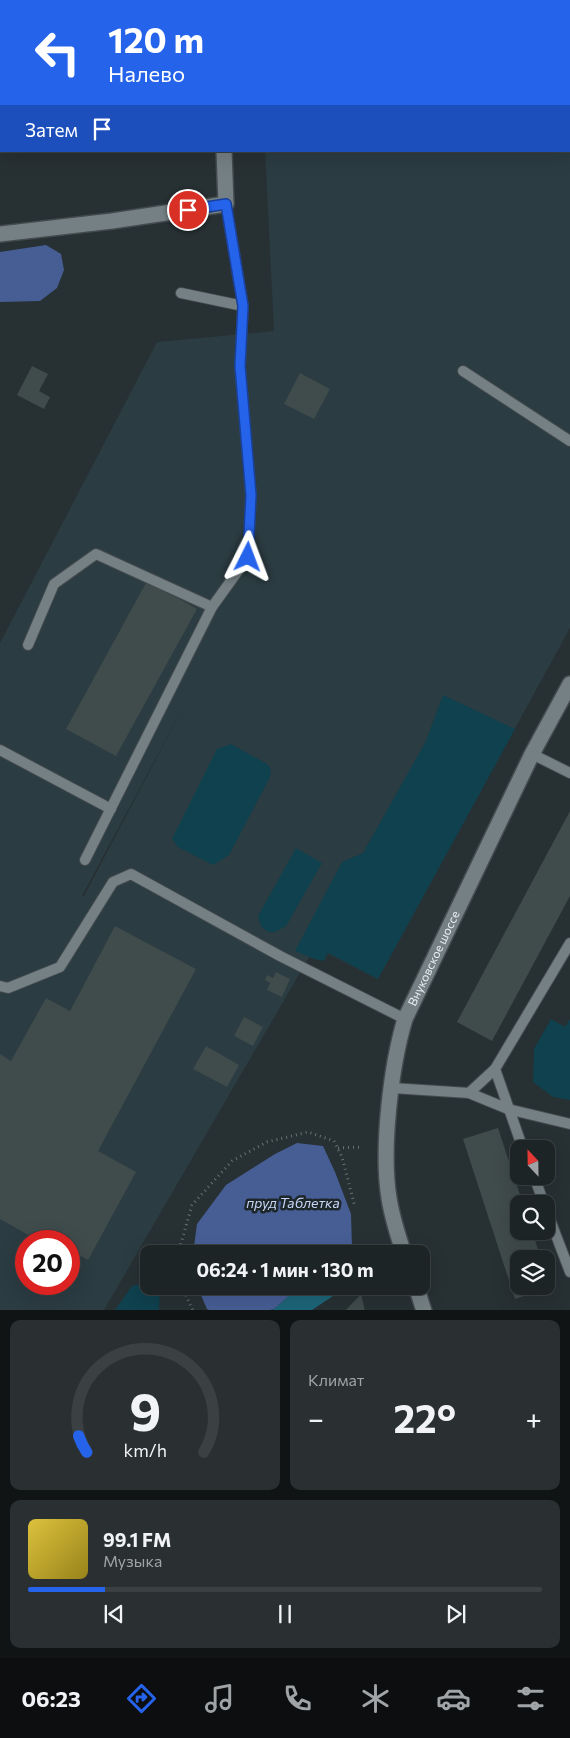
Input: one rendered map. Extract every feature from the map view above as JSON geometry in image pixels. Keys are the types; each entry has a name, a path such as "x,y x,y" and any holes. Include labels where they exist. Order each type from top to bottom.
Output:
{"street":[{"path":"0,234 112,221 226,204 224,152"},
{"name":"Внуковское шоссе","path":"401,1245 393,1219 387,1180 388,1126 392,1088 405,1019 532,754 570,684"},
{"path":"419,1295 424,1310"}],"lane":[{"path":"85,860 212,606 248,557 251,495 240,366 243,306 226,204"},
{"path":"181,293 243,306"},
{"path":"463,372 570,441"},
{"path":"28,645 54,584 96,554 212,606"},
{"path":"0,750 111,809"},
{"path":"532,754 570,773"},
{"path":"0,986 8,988 60,967 113,882 131,874 280,956 405,1019"},
{"path":"469,1093 495,1068 570,943"},
{"path":"495,1068 520,1140"},
{"path":"392,1088 469,1093 508,1109 570,1124"},
{"path":"555,1233 570,1272"}],"path":[{"path":"181,1245 192,1205 232,1161 267,1142 308,1132 334,1141 342,1157 355,1207"},
{"path":"338,1148 362,1147"},
{"path":"186,1295 193,1310"}],"shaded area":[{"path":"265,152 570,152 570,628 378,979 315,947 142,1245 140,1245 104,1310 0,1310 0,643 157,342 274,331","holes":["186,702 84,896 82,896"]},
{"path":"443,695 515,729 378,979 328,953 324,961 295,951 342,862 363,853 426,741"},
{"path":"231,744 267,764 271,769 270,777 229,855 213,865 178,847 172,839 217,749"},
{"path":"296,848 322,863 286,926 275,932 268,932 261,926 258,916"},
{"path":"551,1019 565,1027 570,1019 570,1100 553,1097 533,1082 534,1049"},
{"path":"140,1284 140,1295 160,1295 159,1310 115,1310 132,1286"},
{"path":"290,1295 334,1295 312,1310 272,1310"}],"water":[{"path":"46,245 61,254 64,270 57,288 40,301 0,302 0,252"},
{"name":"пруд Таблетка","path":"297,1143 323,1146 351,1214 352,1245 194,1245 197,1224 226,1185 275,1154"},
{"path":"201,1295 290,1295 274,1309 270,1310 209,1310"}],"building":[{"path":"32,366 48,374 39,391 50,397 44,409 17,395"},
{"path":"300,373 330,389 314,419 284,404"},
{"path":"147,581 197,609 116,756 66,729"},
{"path":"570,811 570,896 492,1041 457,1022"},
{"path":"115,926 196,969 98,1151 136,1172 88,1260 80,1255 80,1230 20,1230 0,1219 0,1054 11,1061 46,998 70,1011"},
{"path":"276,972 290,979 282,997 267,990 270,983 265,980 267,975 273,978"},
{"path":"244,1017 263,1027 253,1046 234,1036"},
{"path":"206,1046 239,1065 227,1087 193,1069"},
{"path":"498,1128 510,1164 510,1185 517,1185 520,1195 510,1195 510,1240 535,1240 538,1250 510,1250 510,1284 463,1139"},
{"path":"361,1295 365,1310 346,1310"},
{"path":"514,1295 527,1295 515,1299"}],"route":[{"path":"188,210 226,204 243,306 240,366 251,495 248,557"}]}
